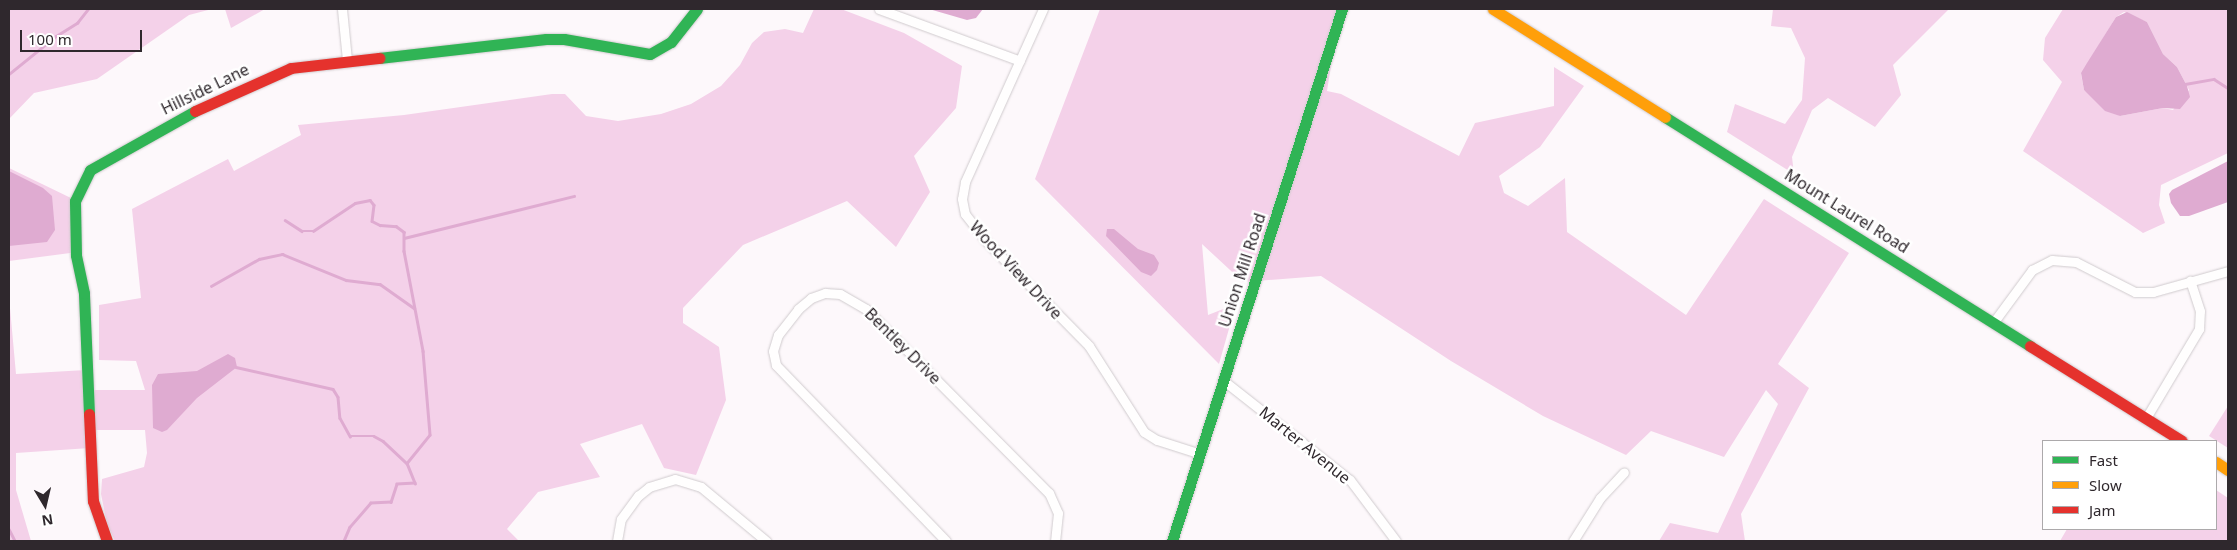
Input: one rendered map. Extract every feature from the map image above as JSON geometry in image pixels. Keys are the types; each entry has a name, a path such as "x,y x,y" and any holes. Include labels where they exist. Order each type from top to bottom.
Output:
{"street":[{"path":"342,9 347,60"},
{"name":"Hillside Lane","path":"108,541 93,501 84,293 76,250 74,206 84,179 90,170 120,150 262,80 297,66 437,50 488,48 555,39 650,54 671,42 697,9"},
{"path":"878,9 1020,61"},
{"name":"Wood View Drive","path":"1043,9 965,182 962,199 965,214 985,240 1089,346 1144,432 1157,440 1201,454"},
{"name":"Union Mill Road","path":"1172,541 1342,9"},
{"name":"Mount Laurel Road","path":"1493,9 2180,440"},
{"path":"1993,324 2032,270 2052,260 2076,262 2135,292 2154,292 2228,270"},
{"path":"2146,418 2199,329 2200,311 2190,281"},
{"name":"Bentley Drive","path":"946,541 776,365 773,351 778,335 798,309 818,294 840,294 866,308 1049,493 1058,513 1055,541"},
{"name":"Marter Avenue","path":"1224,381 1350,480 1396,541"},
{"path":"2217,463 2228,470"},
{"path":"1573,541 1605,492 1624,472"},
{"path":"617,541 621,519 638,496 649,486 675,479 700,487 766,541"}],"shaded area":[{"path":"9,9 212,9 189,15 97,79 34,93 9,119"},
{"path":"225,9 265,9 231,28"},
{"path":"814,9 841,9 904,33 962,66 956,108 914,156 930,192 896,247 847,201 743,245 683,308 683,323 719,347 726,400 696,475 664,468 642,424 580,444 600,477 538,492 507,529 519,541 115,541 107,524 101,494 102,479 144,467 147,453 145,430 89,430 90,448 16,453 16,490 31,541 9,541 9,297 16,374 86,370 87,390 145,390 136,361 99,360 99,305 141,298 132,209 228,159 234,171 301,135 298,125 404,115 552,94 565,94 586,116 618,121 661,114 691,104 721,86 740,65 752,43 764,32 785,29 803,33"},
{"path":"929,9 983,9 976,18 967,20"},
{"path":"1100,9 1340,9 1327,91 1341,94 1459,156 1475,123 1554,106 1554,67 1584,86 1540,147 1499,176 1504,193 1528,206 1565,178 1567,232 1686,315 1764,199 1849,253 1778,364 1809,388 1741,514 1745,541 1659,541 1670,523 1718,533 1778,404 1766,390 1724,457 1651,431 1626,455 1543,416 1451,361 1321,276 1243,282 1202,244 1208,315 1236,304 1219,364 1035,179"},
{"path":"1773,9 1949,9 1893,65 1901,95 1875,127 1828,98 1812,110 1792,157 1794,174 1727,132 1735,104 1785,124 1802,100 1805,58 1791,28 1771,26"},
{"path":"2063,9 2228,9 2228,153 2161,185 2159,205 2165,223 2143,233 2023,151 2062,82 2043,60 2045,38","holes":["2124,12 2147,22 2163,54 2177,67 2189,90 2173,110 2163,108 2120,116 2084,90 2081,74 2116,17"]},
{"path":"2127,12 2147,22 2163,54 2177,67 2187,86 2190,97 2180,109 2163,108 2120,116 2105,111 2084,90 2081,73 2116,17"},
{"path":"2228,161 2228,202 2189,216 2180,216 2171,203 2169,194 2172,190"},
{"path":"9,168 73,199 78,252 9,261"},
{"path":"9,171 43,188 52,196 55,230 47,242 9,246"},
{"path":"1107,229 1114,229 1138,249 1154,255 1159,263 1157,270 1151,276 1141,272 1106,236"},
{"path":"228,354 235,358 237,367 197,398 167,430 162,432 153,428 152,385 158,374 197,371"},
{"path":"2228,406 2228,448 2209,436"},
{"path":"2217,491 2228,498 2228,541 2060,541 2066,530 2217,530"}],"waterway":[{"path":"9,74 56,36 77,23 88,9"},
{"path":"2185,84 2214,79 2228,88"},
{"path":"404,238 574,196"},
{"path":"285,220 302,231 313,231 355,203 370,200 374,205 372,221 380,225 396,226 404,232 404,251 423,351 430,435 407,463"},
{"path":"211,286 259,259 282,254 346,280 380,284 414,308"},
{"path":"236,367 333,389 338,397 340,418 350,436 374,436 383,441 407,463 415,483 397,484 391,502 371,503 350,527 344,541"},
{"path":"9,529 15,541"}],"traffic: fast":[{"path":"379,58 546,39 564,39 650,54 671,42 697,9"},
{"path":"1172,541 1342,9"},
{"path":"89,414 84,293 76,255 75,201 90,170 195,111"},
{"path":"1665,117 2030,346"}],"traffic: slow":[{"path":"1493,9 1665,117"},
{"path":"2217,463 2228,470"}],"traffic: jam":[{"path":"195,111 291,68 379,58"},
{"path":"2030,346 2180,440"},
{"path":"89,414 93,501 107,541"}]}
